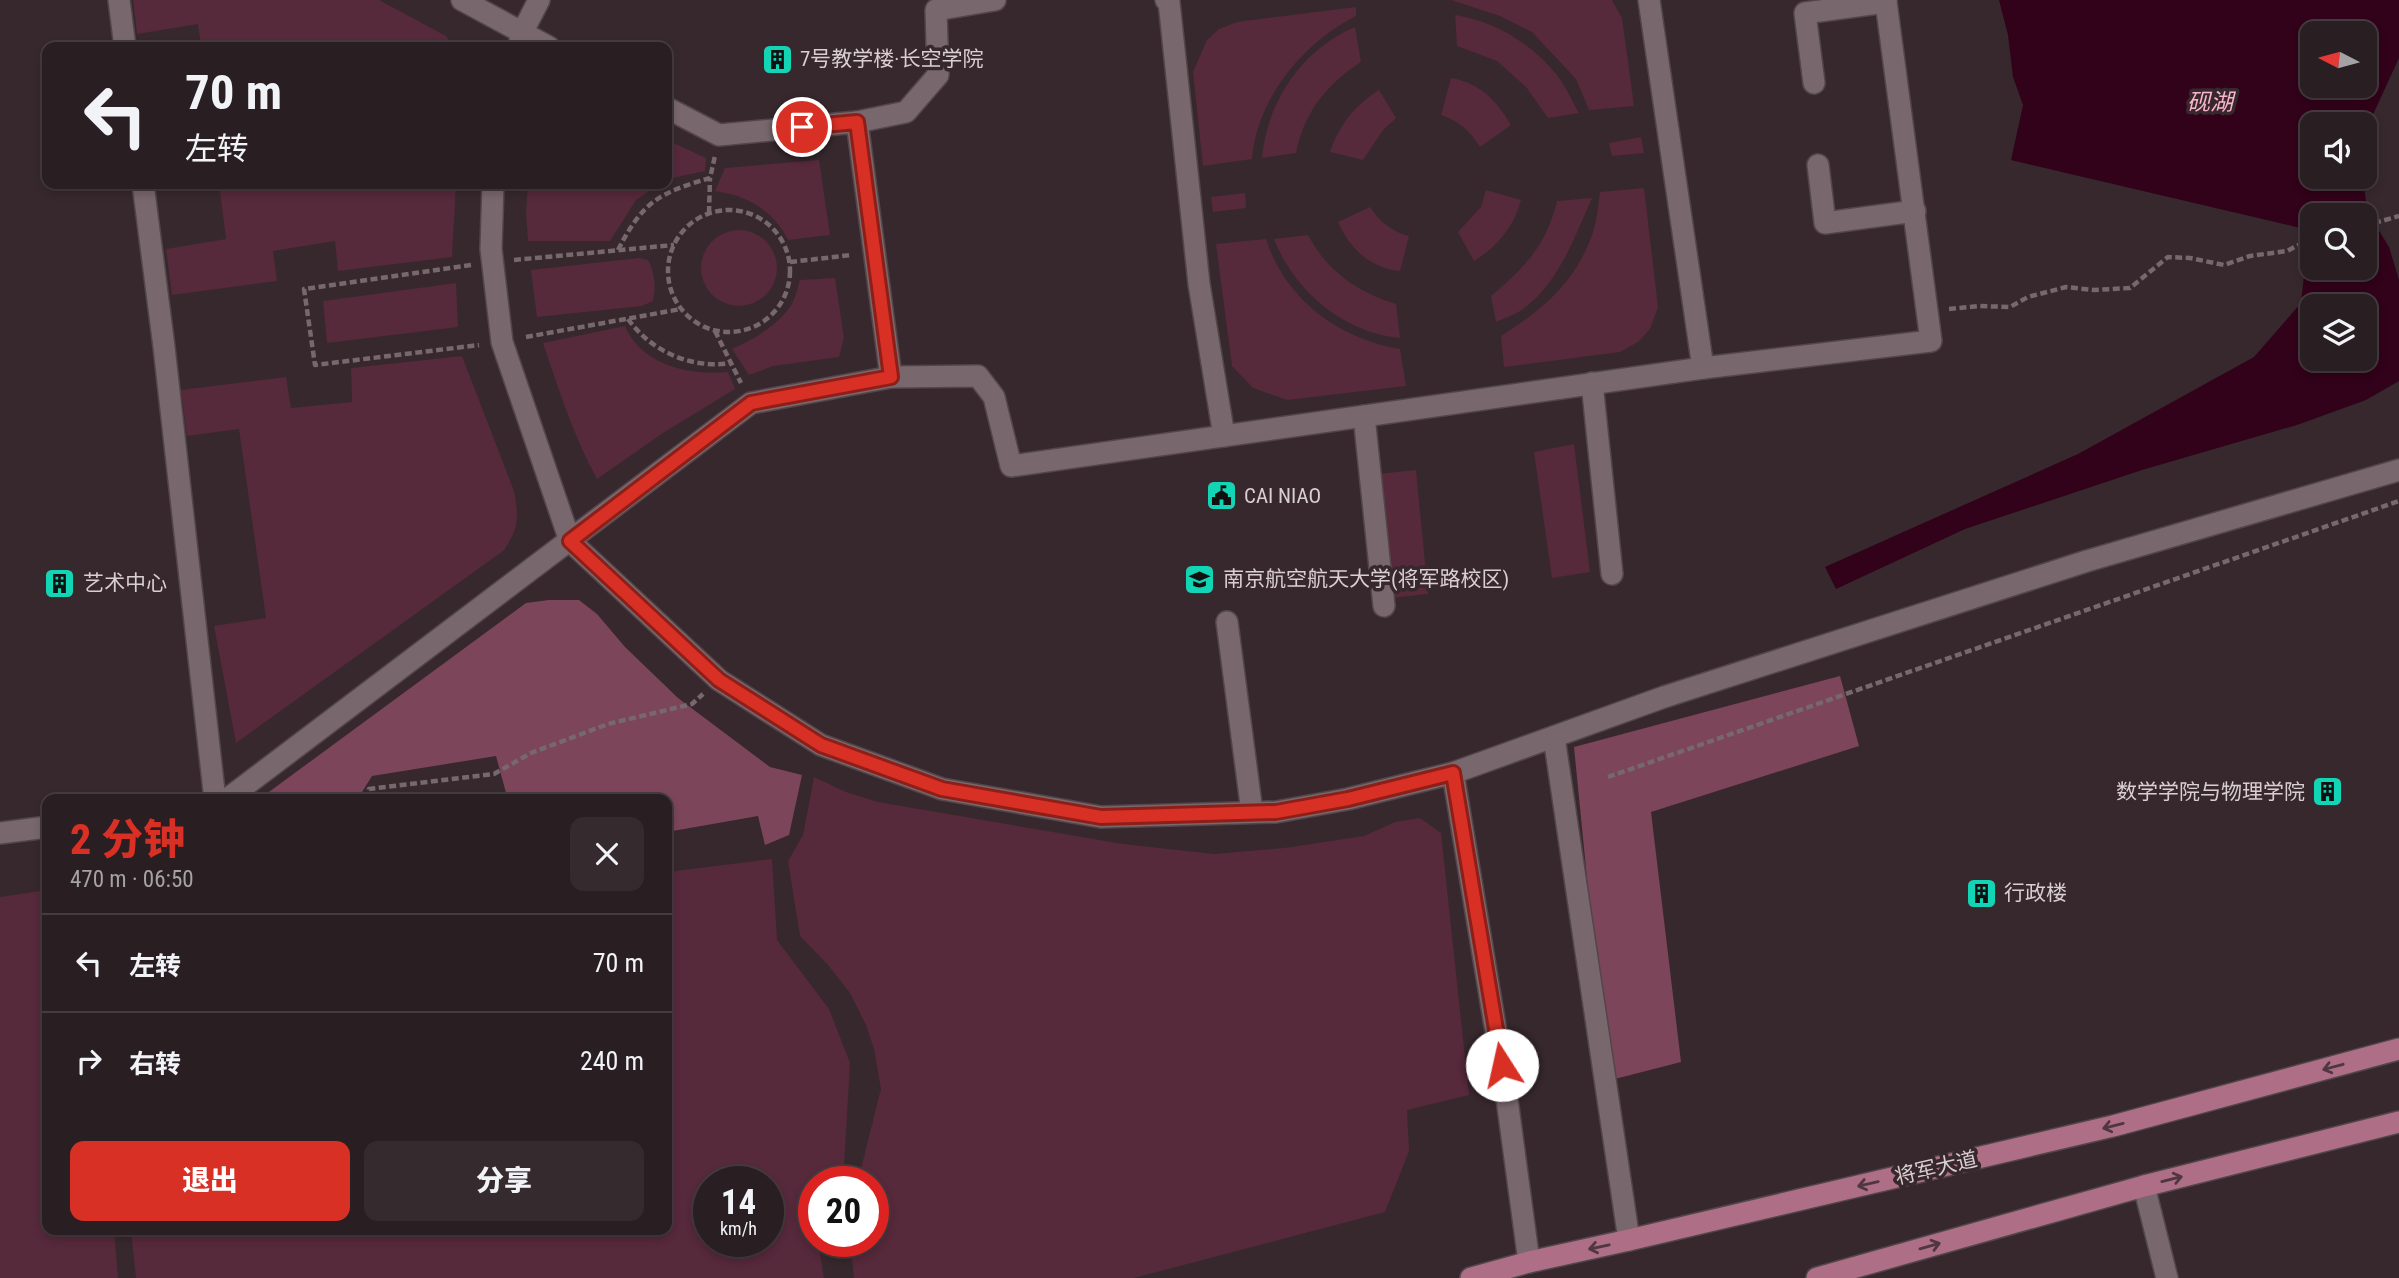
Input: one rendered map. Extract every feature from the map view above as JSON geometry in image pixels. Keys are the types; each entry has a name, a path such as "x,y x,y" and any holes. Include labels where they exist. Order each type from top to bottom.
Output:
{"main road":[{"name":"将军大道","path":"1471,1278 1529,1262 2113,1126 2399,1049"},
{"path":"1817,1278 2144,1186 2399,1122"}],"street":[{"path":"119,0 124,42"},
{"path":"462,0 520,40 539,0"},
{"path":"672,111 719,135 857,122 906,112 938,75 940,5 995,0"},
{"path":"1649,0 1703,368"},
{"path":"1172,1 1199,284 1224,436"},
{"path":"234,794 751,403 891,377 978,376 994,397 1011,466 1592,383 1931,341 1886,1 1805,13 1814,83"},
{"path":"857,122 891,377"},
{"path":"1818,165 1825,223 1915,211"},
{"path":"144,189 214,794"},
{"path":"493,189 491,248 502,341 570,541 719,680 821,745 942,789 1101,817 1276,812 1348,799 1453,773 1664,697 2087,561 2399,470"},
{"path":"1592,383 1612,574"},
{"path":"1364,416 1384,606"},
{"path":"1227,622 1252,812"},
{"path":"1553,737 1629,1240"},
{"path":"1453,773 1506,1092 1529,1262"},
{"path":"0,833 42,828"},
{"path":"2144,1186 2166,1278"}],"path":[{"path":"709,213 710,178 719,135"},
{"path":"618,250 630,226 649,203 674,189 710,178"},
{"path":"737,209 757,215 773,227 784,243 790,262 790,282 783,301 771,317 754,327 735,332 715,331 697,323 681,309 671,291 668,270 671,250 682,232 697,218 716,210 737,209"},
{"path":"2377,222 2399,216"},
{"path":"1927,311 1979,306 2010,307 2028,297 2066,287 2094,290 2130,288 2168,257 2190,258 2224,265 2250,256 2287,251 2300,244"},
{"path":"790,262 874,252"},
{"path":"628,319 655,346 672,355 690,362 714,366 732,363"},
{"path":"715,331 751,403"},
{"path":"1608,777 2399,501"},
{"path":"368,794 369,789 494,774 531,752 608,724 692,704 719,680"}],"shaded area":[{"path":"133,0 379,0 446,36 451,42 200,42 198,24 137,34"},
{"path":"1451,0 1612,0 1622,18 1634,106 1589,110 1576,79 1532,32 1500,16"},
{"path":"1356,7 1356,16 1318,41 1301,57 1273,94 1256,136 1252,159 1203,166 1193,72 1207,40 1219,29 1237,22"},
{"path":"1455,15 1498,28 1536,53 1557,75 1579,113 1548,118 1526,87 1497,61 1457,46"},
{"path":"1355,27 1361,62 1319,100 1305,125 1296,153 1262,158 1271,117 1290,80 1319,49"},
{"path":"1451,78 1479,88 1511,125 1480,147 1464,127 1441,115"},
{"path":"1379,90 1396,118 1383,130 1363,160 1330,152 1349,116"},
{"path":"1641,137 1644,153 1612,156 1609,143"},
{"path":"672,142 706,158 705,171 672,178"},
{"path":"819,160 830,235 788,240 775,220 758,206 715,191 725,168"},
{"path":"1644,188 1658,307 1650,329 1638,342 1620,352 1504,367 1501,336 1530,316 1567,281 1585,252 1594,230 1600,192"},
{"path":"220,189 456,189 452,257 338,271 335,241 273,251 277,281 172,295 166,249 226,239"},
{"path":"528,189 652,189 636,200 610,241 528,241"},
{"path":"1486,190 1521,200 1504,235 1474,261 1458,232 1481,207"},
{"path":"1245,193 1246,208 1213,212 1211,197"},
{"path":"1592,198 1572,244 1546,287 1522,310 1496,322 1491,296 1533,255 1547,231 1557,201"},
{"path":"1370,207 1386,225 1409,236 1400,271 1379,266 1362,256 1338,222"},
{"path":"732,230 746,230 760,236 771,247 777,268 774,283 766,295 746,306 732,306 718,300 707,289 701,275 701,261 707,247 718,236"},
{"path":"1308,235 1324,259 1344,279 1368,293 1396,304 1400,338 1360,328 1341,318 1308,292 1294,276 1274,239"},
{"path":"1266,239 1286,280 1317,313 1356,336 1400,349 1406,386 1287,400 1253,388 1232,366 1216,244"},
{"path":"639,258 648,260 652,269 655,286 653,301 642,306 537,317 531,270"},
{"path":"835,278 844,338 839,357 773,366 749,375 732,349 764,332 778,321 790,307 800,280"},
{"path":"456,283 458,327 327,343 323,301"},
{"path":"625,326 642,350 655,359 698,372 728,372 735,389 663,433 597,479 574,429 543,343"},
{"path":"462,356 514,491 516,522 508,543 503,551 236,743 214,626 266,618 239,429 187,436 181,390 286,377 291,408 352,402 351,368"},
{"path":"1574,444 1590,572 1552,578 1534,452"},
{"path":"1416,470 1428,594 1390,598 1378,474"},
{"path":"579,600 597,614 625,647 678,698 770,767 802,775 789,835 765,845 758,816 672,831 672,794 506,794 496,756 372,776 361,794 266,794 526,603"},
{"path":"1840,676 1859,746 1651,812 1681,1062 1607,1081 1574,747"},
{"path":"814,777 846,792 878,802 1123,844 1214,854 1284,848 1364,836 1395,822 1420,818 1441,833 1469,1095 1407,1110 1409,1151 1385,1212 1134,1278 854,1278 852,1257 889,1257 889,1166 862,1166 881,1089 874,1049 866,1025 850,993 800,936 788,861 803,835"},
{"path":"772,859 777,940 829,1009 850,1063 844,1166 798,1166 798,1257 821,1257 824,1278 136,1278 132,1235 672,1235 672,871"},
{"path":"42,891 42,1235 114,1235 118,1278 0,1278 0,897"}],"water":[{"name":"砚湖","path":"1999,0 2399,0 2399,58 2374,112 2300,112 2300,189 2364,189 2366,203 2300,203 2300,228 2011,160 2023,105 2013,77 2008,35"},
{"name":"砚湖","path":"2377,227 2389,247 2399,280 2399,381 2366,400 2297,425 2142,470 1965,529 1836,589 1825,567 2078,454 2254,357 2300,304 2300,371 2377,371 2377,294 2302,294 2304,280 2377,280"}],"place":[{"name":"7号教学楼·长空学院","path":"777,59"},
{"name":"CAI NIAO","path":"1221,496"},
{"name":"南京航空航天大学(将军路校区)","path":"1200,579"},
{"name":"艺术中心","path":"60,583"},
{"name":"数学学院与物理学院","path":"2328,792"},
{"name":"行政楼","path":"1981,893"}],"route":[{"path":"802,127 857,122 891,377 751,403 570,541 719,680 821,745 942,789 1101,817 1276,812 1348,799 1453,773 1502,1065"}]}
